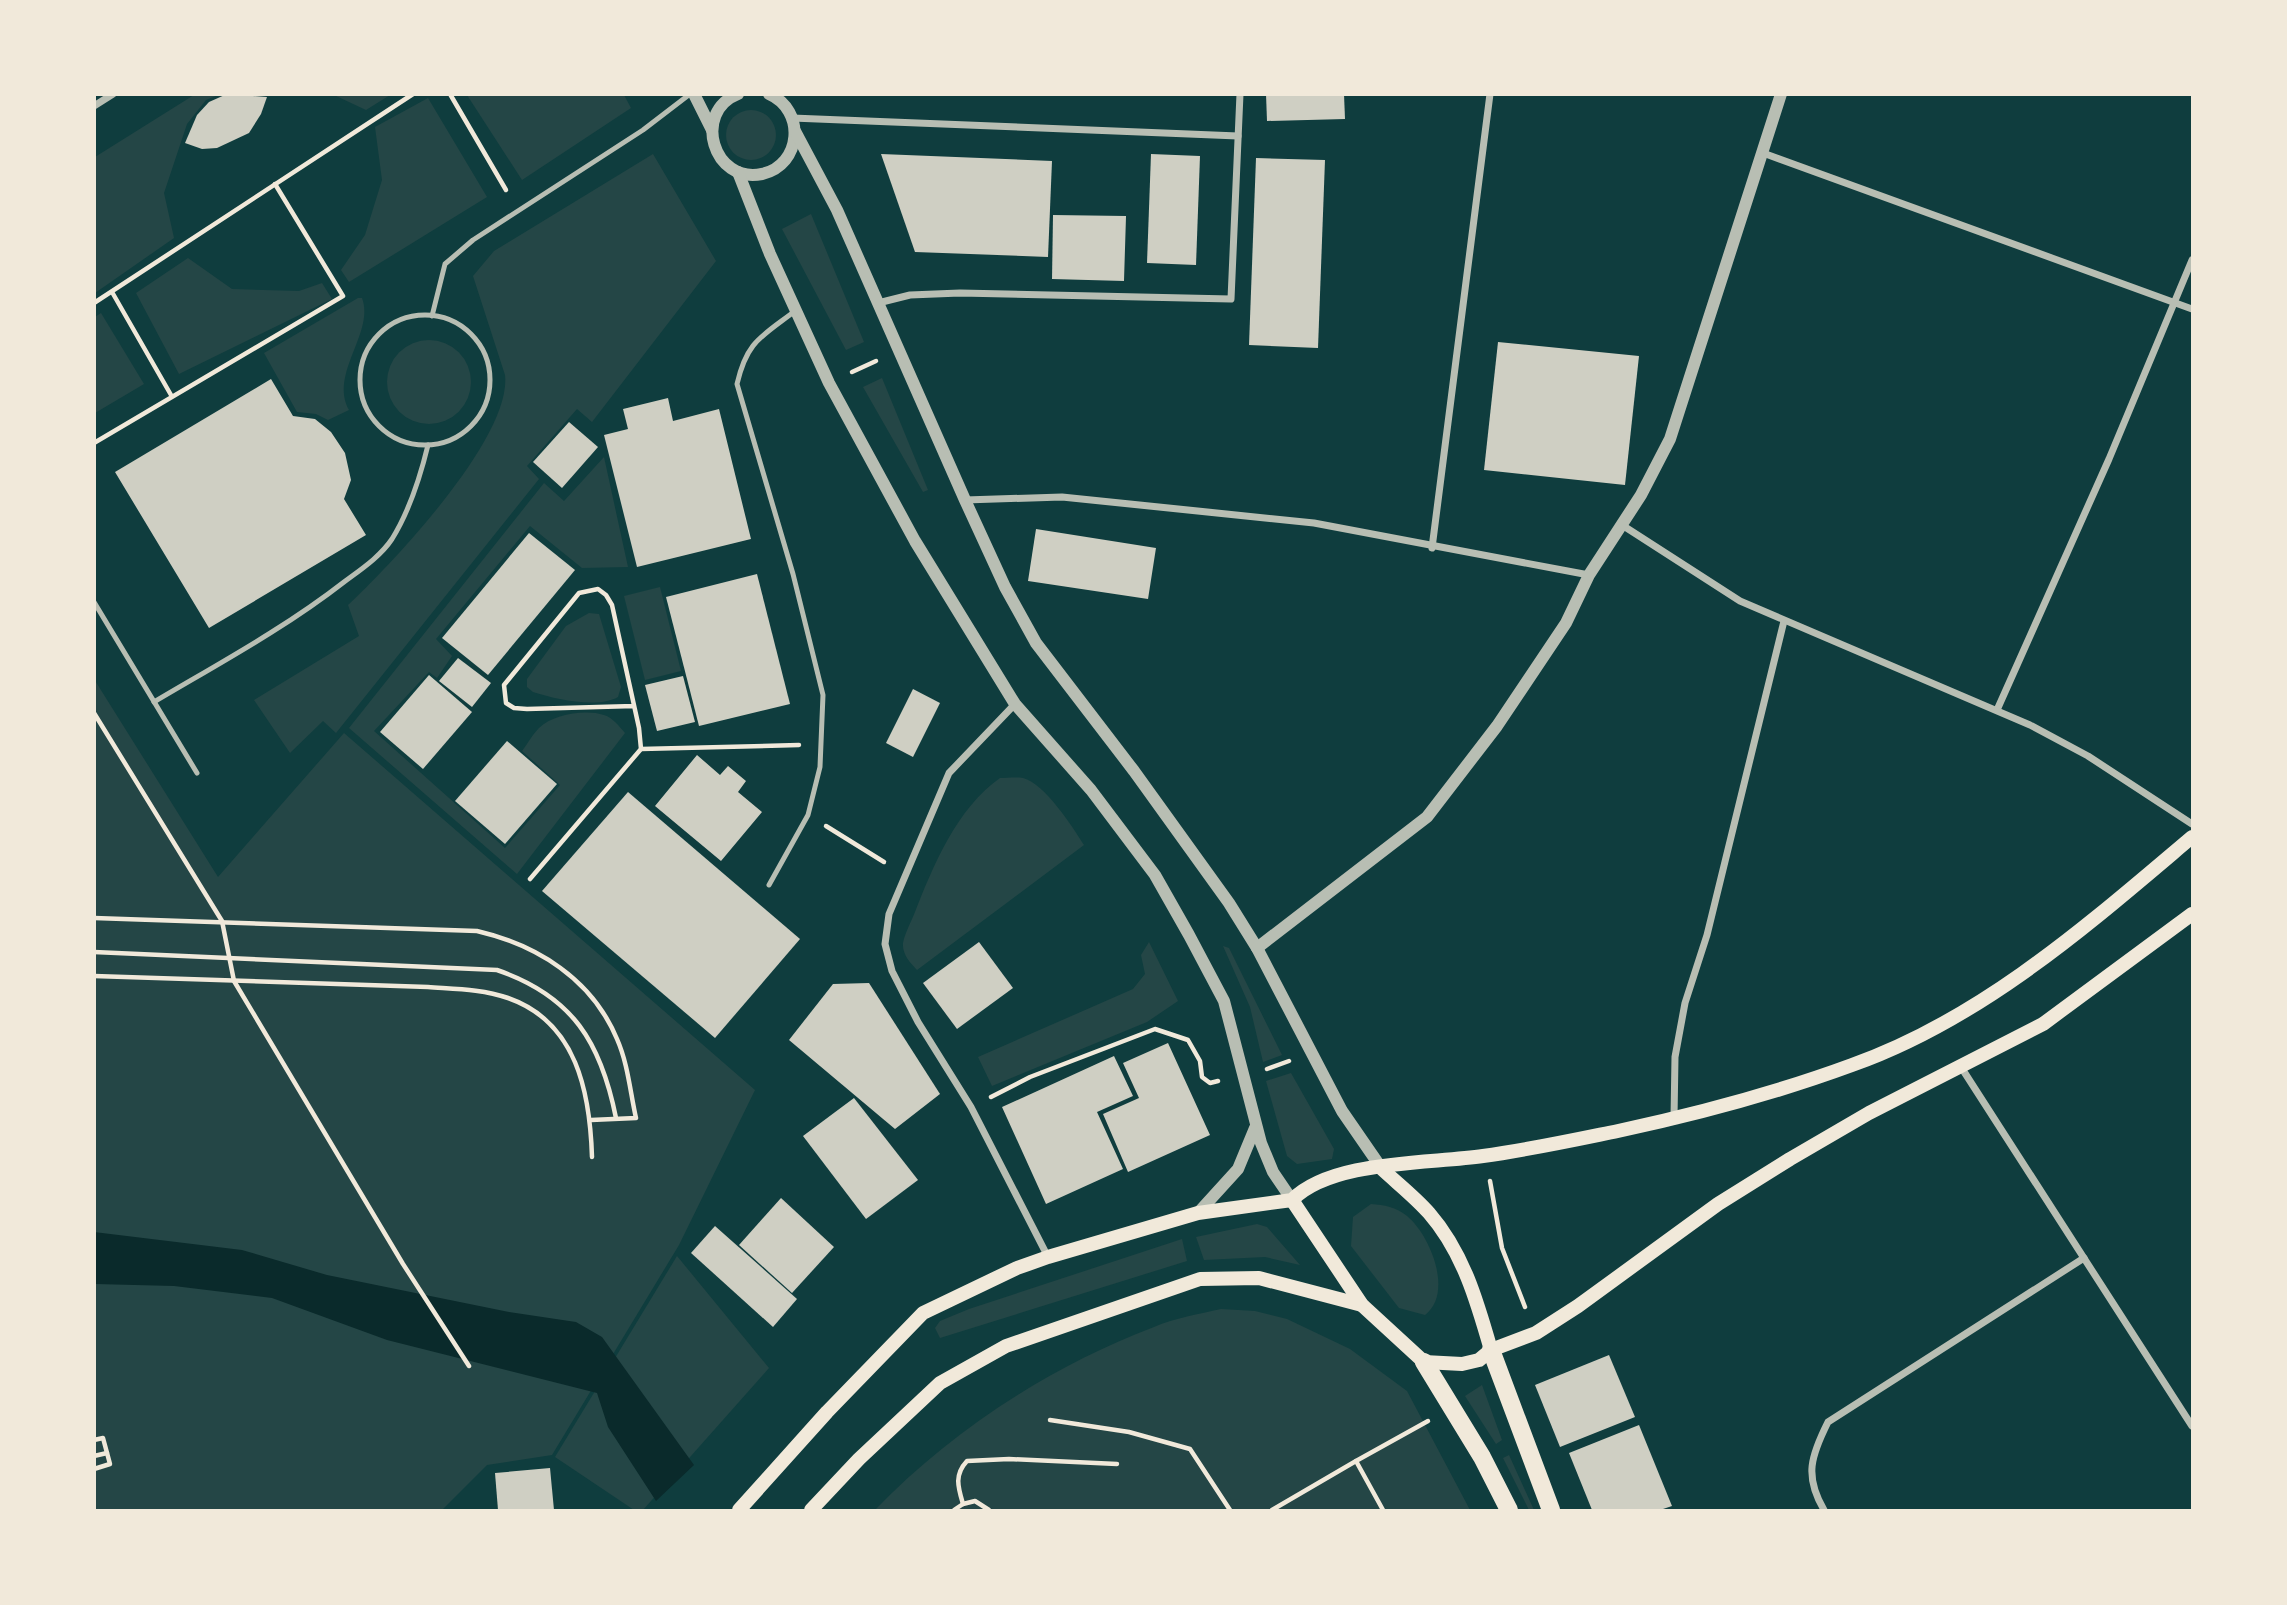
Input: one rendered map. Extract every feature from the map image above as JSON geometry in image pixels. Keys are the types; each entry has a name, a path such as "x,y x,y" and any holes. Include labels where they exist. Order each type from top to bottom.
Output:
{"main road":[{"path":"739,1510 827,1412 923,1313 1048,1257 1198,1213 1292,1200 1304,1188 1325,1178 1354,1170 1486,1156 1674,1118 1854,1065 1933,1030 1991,995 2070,937 2193,837"},
{"path":"1424,1362 1462,1364 1479,1360 1491,1350 1536,1333 1749,1184 1870,1113 2043,1024 2193,914"},
{"path":"1382,1168 1429,1213 1451,1247 1474,1292 1491,1350 1550,1510"},
{"path":"1292,1200 1362,1305 1424,1362 1482,1457 1509,1510"},
{"path":"811,1510 859,1459 940,1383 1017,1341 1200,1279 1259,1278 1362,1305"}],"street":[{"path":"94,106 113,94"},
{"path":"692,94 712,130 718,155 737,172 829,383 915,541 1015,704 1091,790 1155,875 1224,1001 1246,1077 1255,1128 1273,1172 1292,1200"},
{"path":"712,130 723,104 738,94"},
{"path":"769,94 783,98 837,210 965,500 1036,643 1135,771 1257,948 1342,1111 1382,1168"},
{"path":"878,303 910,295 960,293 1231,299 1240,94"},
{"path":"1432,548 1490,94"},
{"path":"1257,948 1427,817 1505,715 1566,623 1589,575 1622,525 1670,439 1782,94"},
{"path":"737,172 749,175 772,170 790,154 794,124"},
{"path":"794,124 1238,136"},
{"path":"1763,153 2193,309"},
{"path":"1997,710 2109,459 2193,260"},
{"path":"965,500 1062,497 1314,523 1432,548 1589,575"},
{"path":"1622,525 1740,601 1997,710 2088,756 2193,824"},
{"path":"1674,1118 1675,1057 1685,1003 1707,934 1784,621"},
{"path":"1015,704 949,773 889,914 885,944 892,971 918,1022 971,1107 1048,1257"},
{"path":"1961,1067 2193,1426"},
{"path":"1198,1213 1238,1169 1255,1128"},
{"path":"1824,1510 1810,1474 1816,1446 1828,1422 2084,1258"}],"lane":[{"path":"432,316 445,264 473,240 643,130 692,94"},
{"path":"769,885 808,815 820,767 823,695 793,574 737,384 742,361 751,345 797,309"},
{"path":"432,316 446,318 465,328 480,345 489,365 491,386 485,406 474,424 457,437 428,445 415,445 396,438 379,425 366,408 360,387 362,366 370,347 383,330 403,319 432,316"},
{"path":"154,702 305,612 368,564 390,542 404,518 428,445"},
{"path":"94,602 197,773"}],"path":[{"path":"94,303 414,94"},
{"path":"450,94 518,210"},
{"path":"94,443 171,395 343,296 275,184"},
{"path":"112,292 171,395"},
{"path":"829,383 899,349"},
{"path":"634,706 514,708 506,703 504,685 579,593 598,589 612,605 634,706 641,749"},
{"path":"94,713 222,921 234,981 396,1252 469,1366"},
{"path":"530,879 641,749 821,745"},
{"path":"808,815 906,876"},
{"path":"94,918 477,930 523,944 554,962 592,997 608,1021 629,1073 636,1118 591,1120"},
{"path":"94,952 474,967 521,978 563,1006 578,1020 608,1079 616,1118"},
{"path":"94,976 428,987 479,991 509,999 533,1010 553,1029 577,1062 585,1083 591,1120 592,1157"},
{"path":"971,1107 1030,1077 1155,1029 1188,1040 1200,1061 1202,1077 1210,1083 1246,1077 1312,1052"},
{"path":"1486,1156 1502,1248 1536,1333"},
{"path":"1050,1420 1129,1432 1190,1450 1229,1510"},
{"path":"1272,1510 1429,1420 1434,1431"},
{"path":"94,1440 103,1438 110,1464 94,1469"},
{"path":"94,1456 107,1453"},
{"path":"963,1504 957,1482 959,1469 967,1461 1009,1459 1117,1464"},
{"path":"1356,1461 1383,1510"},
{"path":"954,1510 975,1501 989,1510"}],"shaded area":[{"path":"390,94 366,110 334,95 273,95"},
{"path":"194,95 218,95 206,100 187,124 164,193 174,238 95,293 95,157"},
{"path":"467,95 624,95 631,108 522,180"},
{"path":"428,98 487,197 349,282 341,270 365,235 382,180 375,127"},
{"path":"751,110 769,117 776,135 769,153 751,160 733,153 726,135 733,117"},
{"path":"653,154 716,261 592,422 577,409 527,466 539,479 336,733 323,721 290,753 254,700 359,636 348,605 446,498 490,431 502,401 505,375 473,276 494,251"},
{"path":"811,214 864,342 846,350 782,229"},
{"path":"188,258 232,289 299,291 322,283 332,299 179,374 136,293"},
{"path":"362,298 363,325 344,382 344,396 349,410 328,420 316,414 297,412 264,353"},
{"path":"101,313 144,384 95,413 95,317"},
{"path":"429,340 445,343 459,352 468,366 471,382 468,398 459,412 445,421 429,424 413,421 399,412 390,398 387,382 390,366 399,352 413,343"},
{"path":"882,378 928,490 923,492 863,387"},
{"path":"604,457 628,567 582,568 530,526 436,639 452,656 437,678 429,672 374,731 505,848 560,785 522,751 537,730 553,719 579,713 597,713 616,722 625,733 517,874 349,728 544,483 564,501"},
{"path":"660,587 681,671 645,680 624,596"},
{"path":"589,613 599,614 621,687 618,697 609,701 588,703 533,692 527,687 527,679 566,626"},
{"path":"94,679 218,877 344,733 755,1090 679,1245 552,1455 487,1465 442,1510 95,1510"},
{"path":"1000,778 1023,778 1040,788 1084,845 917,970 905,955 903,943 930,876 959,821 985,790"},
{"path":"1149,942 1178,1001 1147,1022 992,1086 978,1057 1133,989 1145,974 1141,955"},
{"path":"1223,946 1229,948 1282,1055 1263,1062 1250,1007"},
{"path":"1291,1073 1334,1149 1332,1159 1297,1164 1287,1156 1266,1081"},
{"path":"1371,1204 1399,1210 1424,1236 1436,1264 1438,1279 1438,1293 1425,1315 1399,1308 1351,1246 1353,1217"},
{"path":"1257,1224 1267,1227 1300,1265 1265,1257 1204,1260 1196,1237"},
{"path":"94,1232 242,1250 327,1275 509,1312 576,1322 602,1337 694,1465 656,1501 608,1427 597,1393 387,1340 272,1298 174,1286 95,1284"},
{"path":"1182,1239 1187,1261 940,1338 935,1328 940,1321 969,1309"},
{"path":"677,1256 769,1368 643,1510 634,1510 555,1457"},
{"path":"1221,1309 1255,1311 1287,1319 1350,1349 1407,1391 1470,1510 875,1510 936,1454 1040,1381 1154,1327"},
{"path":"1482,1385 1502,1440 1496,1444 1465,1396"},
{"path":"1509,1455 1534,1510 1529,1510 1503,1458"}],"building":[{"path":"227,94 267,97 261,114 249,133 217,148 202,149 185,143 197,115 209,102"},
{"path":"1266,94 1344,94 1345,119 1267,121"},
{"path":"881,154 1052,161 1048,257 915,252"},
{"path":"1151,154 1200,156 1196,265 1147,263"},
{"path":"1256,158 1325,160 1318,348 1249,345"},
{"path":"1053,215 1126,216 1124,281 1052,279"},
{"path":"1498,342 1639,356 1625,485 1484,470"},
{"path":"271,379 293,416 315,419 331,432 345,453 351,480 344,499 366,535 209,628 115,472"},
{"path":"668,398 673,421 719,409 751,539 637,567 604,435 628,429 623,409"},
{"path":"569,422 598,447 562,488 533,462"},
{"path":"1036,529 1156,548 1148,599 1028,581"},
{"path":"529,533 575,570 488,675 442,638"},
{"path":"757,574 790,704 699,726 666,597"},
{"path":"458,658 491,683 472,707 439,681"},
{"path":"429,675 472,712 423,769 380,732"},
{"path":"683,676 695,722 657,731 645,685"},
{"path":"913,689 940,703 913,757 886,743"},
{"path":"507,741 557,784 505,844 455,801"},
{"path":"697,755 720,775 728,766 746,781 738,792 762,812 721,861 655,806"},
{"path":"628,792 800,939 715,1038 542,891"},
{"path":"979,942 1013,988 957,1029 923,983"},
{"path":"869,983 940,1094 895,1129 789,1040 833,984"},
{"path":"1168,1043 1210,1135 1128,1172 1103,1114 1139,1098 1123,1063"},
{"path":"1114,1056 1133,1096 1097,1112 1123,1169 1046,1204 1002,1107"},
{"path":"854,1098 918,1180 866,1219 803,1136"},
{"path":"781,1198 834,1247 792,1293 739,1245"},
{"path":"715,1226 797,1299 773,1327 691,1253"},
{"path":"1609,1355 1635,1417 1560,1447 1535,1385"},
{"path":"1639,1425 1672,1506 1660,1510 1592,1510 1569,1453"},
{"path":"550,1468 554,1510 498,1510 495,1473"}]}
